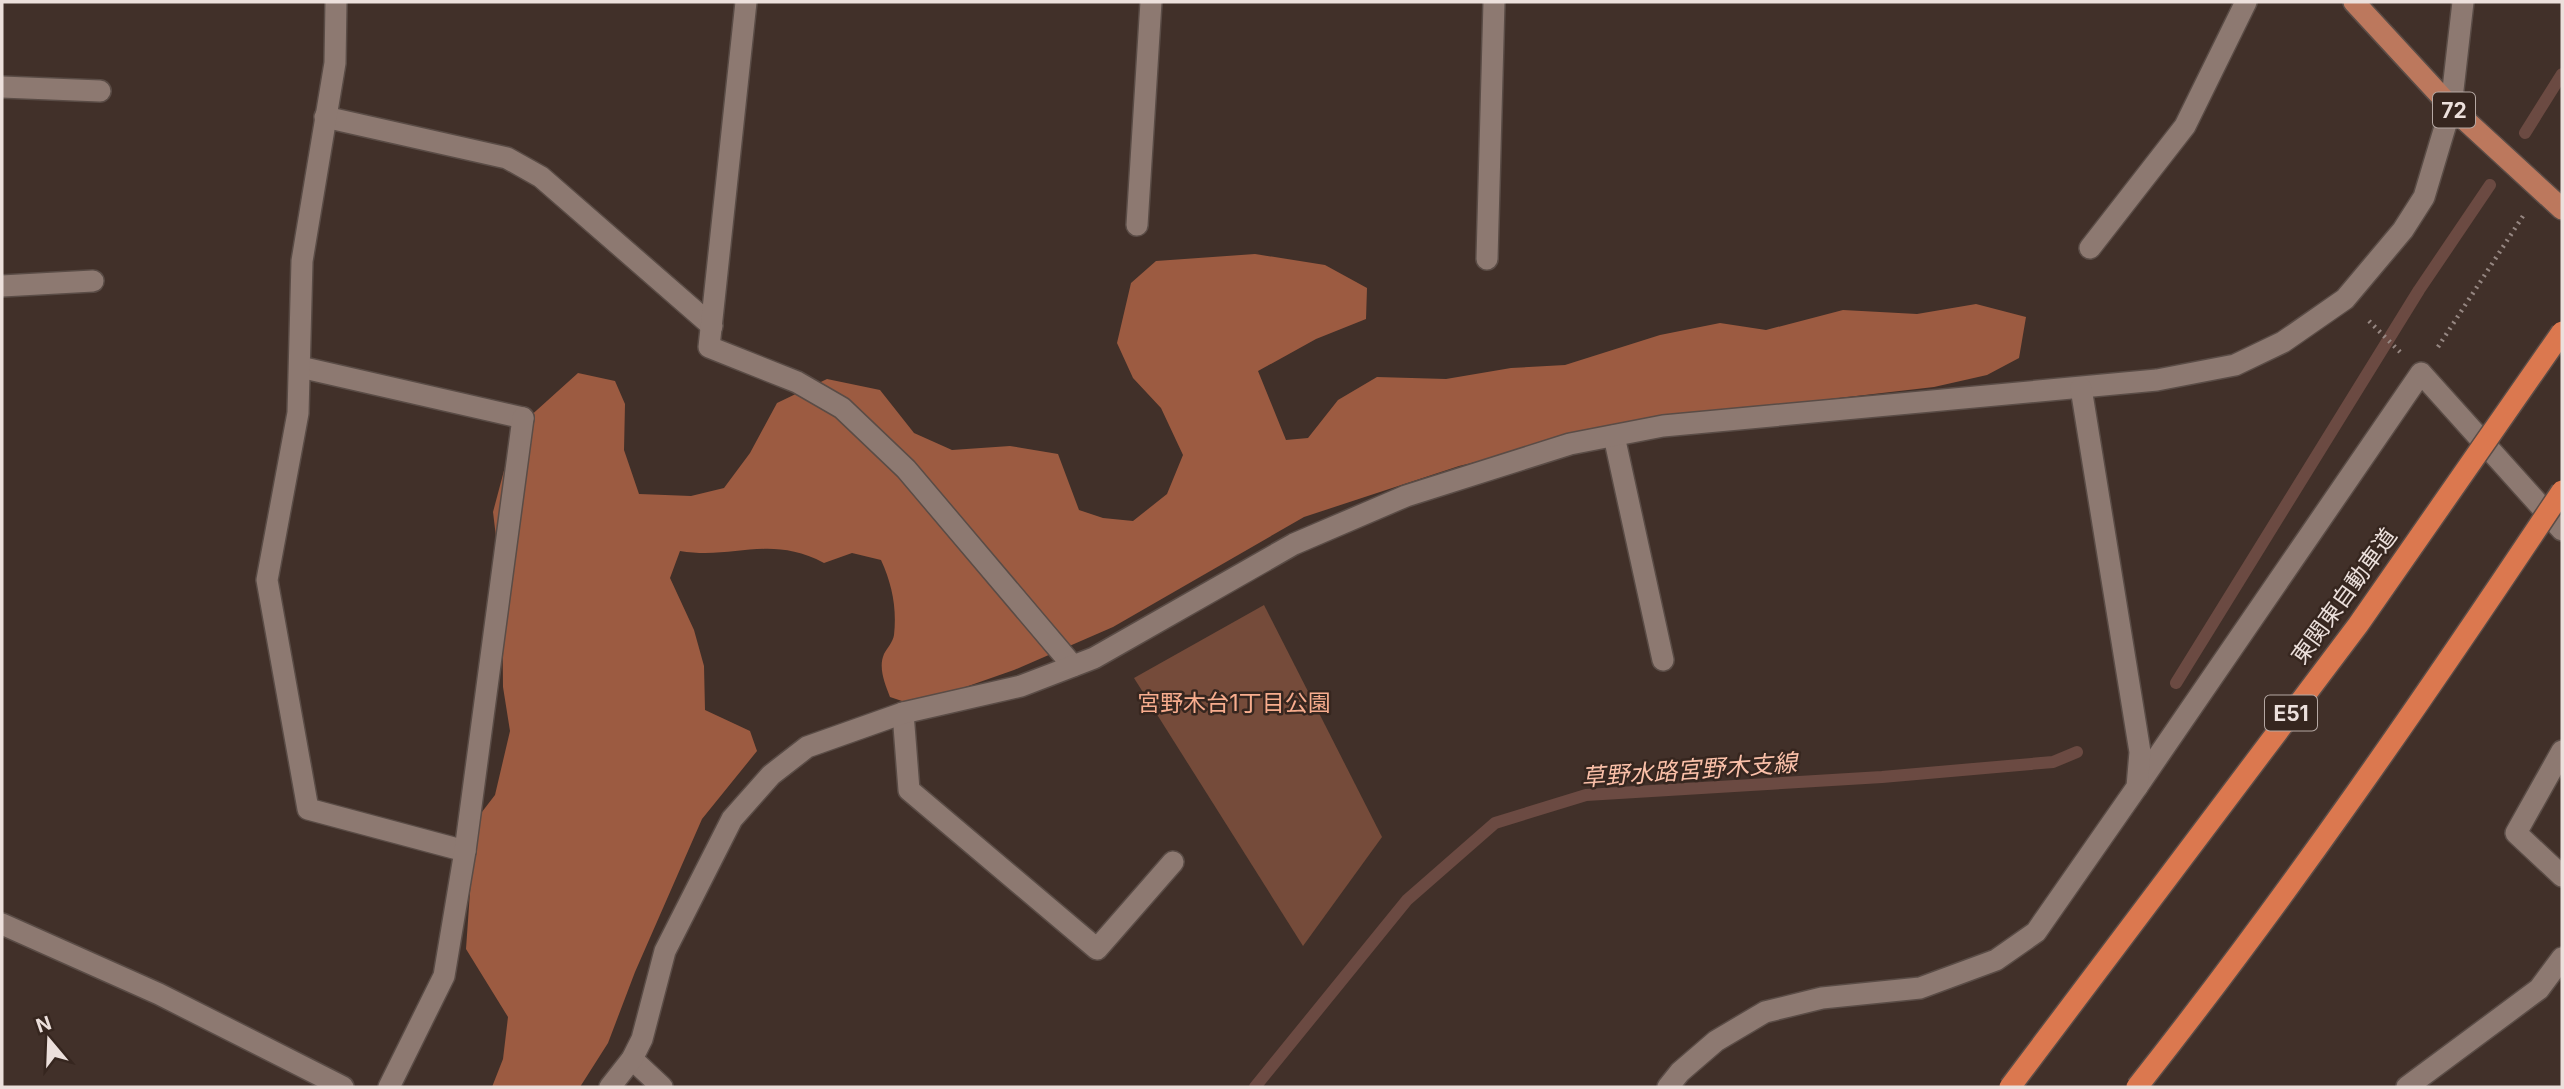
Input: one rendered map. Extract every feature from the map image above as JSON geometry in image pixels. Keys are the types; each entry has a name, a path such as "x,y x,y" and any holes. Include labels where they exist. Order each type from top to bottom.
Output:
{"highway":[{"name":"東関東自動車道","path":"2010,1087 2358,625 2562,332"},
{"path":"2137,1087 2212,992 2448,663 2562,491"}],"main road":[{"name":"72","path":"2354,2 2451,107 2562,209"}],"street":[{"path":"336,2 335,63 302,261 298,413 267,580 308,809 465,851"},
{"path":"746,2 709,347 797,382 842,408 906,469 1073,666"},
{"path":"1137,225 1151,2"},
{"path":"1488,259 1494,2"},
{"path":"2090,248 2185,126 2246,2"},
{"path":"610,1087 632,1059 642,1039 665,951 732,819 771,775 807,747 903,713 1021,686 1094,658 1294,544 1393,502 1488,468 1570,444 1690,424 2157,380 2235,365 2283,341 2345,299 2403,230 2424,197 2451,107 2463,2"},
{"path":"2,88 100,91"},
{"path":"325,117 508,158 541,177 712,326"},
{"path":"2,286 93,281"},
{"path":"300,367 523,418 465,851 443,976 389,1087"},
{"path":"1668,1087 1680,1072 1716,1041 1765,1012 1822,998 1920,988 1996,960 2036,932 2421,373 2562,530"},
{"path":"2081,388 2140,752 2137,787"},
{"path":"1614,436 1663,660"},
{"path":"903,713 909,790 1097,950 1173,862"},
{"path":"2562,751 2516,833 2562,876"},
{"path":"2,924 159,994 343,1087"},
{"path":"2407,1087 2539,989 2562,958"},
{"path":"632,1059 662,1087"}],"path":[{"path":"2345,299 2421,373 2541,188"}],"green space":[{"name":"宮野木台1丁目公園","path":"1264,605 1382,837 1303,946 1134,678"}],"shaded area":[{"path":"1255,254 1325,265 1367,288 1366,319 1316,339 1258,371 1286,440 1308,438 1338,400 1377,377 1446,379 1511,368 1565,365 1660,335 1720,323 1766,330 1843,310 1917,314 1976,304 2026,317 2019,358 1987,375 1934,387 1656,419 1459,466 1304,517 1113,627 1014,670 914,705 890,697 883,676 882,659 893,638 895,615 891,587 881,560 852,553 824,563 786,550 769,549 718,553 680,551 670,578 694,630 704,666 705,710 750,731 757,751 702,819 635,972 608,1043 580,1087 492,1087 503,1059 508,1017 466,949 475,821 495,795 510,731 503,687 502,587 493,512 510,448 527,419 578,373 615,381 625,404 624,450 639,494 691,496 724,488 750,453 777,403 827,379 880,390 914,433 952,450 1010,446 1058,454 1079,510 1103,518 1133,521 1167,494 1183,455 1161,408 1133,378 1117,343 1131,283 1156,261"}],"waterway":[{"name":"草野水路宮野木支線","path":"2525,133 2562,74"},
{"path":"2176,683 2419,290 2490,185"},
{"name":"草野水路宮野木支線","path":"1255,1087 1407,900 1495,823 1586,795 1882,777 2053,762 2077,752"}]}
